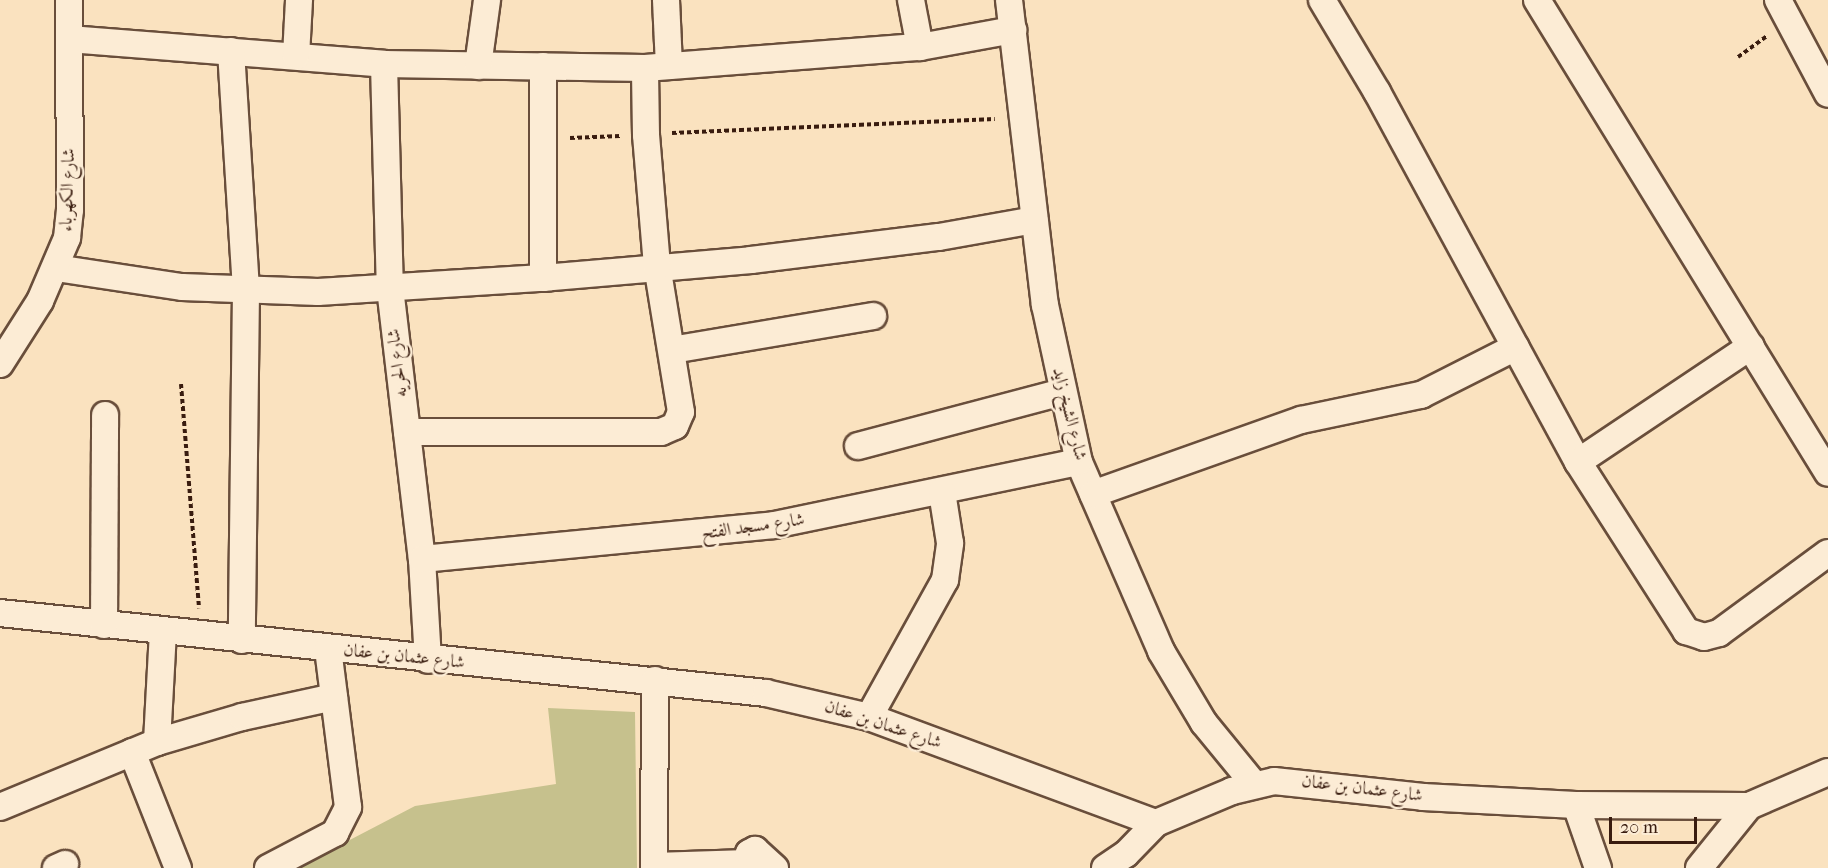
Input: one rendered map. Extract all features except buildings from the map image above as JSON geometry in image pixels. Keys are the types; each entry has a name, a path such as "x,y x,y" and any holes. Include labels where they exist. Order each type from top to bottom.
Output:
{"street":[{"name":"شارع الكهرباء","path":"0,364 56,268 70,210 69,0"},
{"path":"296,56 298,0"},
{"path":"478,66 487,0"},
{"path":"406,432 669,430 675,426 681,412 657,266 646,135 666,0"},
{"path":"911,0 920,47"},
{"name":"شارع الشيخ زايد","path":"1009,0 1034,220 1062,392 1080,462 1161,651 1204,723 1254,784"},
{"path":"1322,0 1578,462 1686,631 1704,637 1719,633 1828,553"},
{"path":"1537,0 1828,473"},
{"path":"1780,1 1828,94"},
{"path":"69,39 384,64 657,67 920,47 1013,30"},
{"path":"231,51 246,291 242,640"},
{"name":"شارع الحريه","path":"384,64 390,288 422,559 428,660"},
{"path":"543,66 545,139 543,278"},
{"path":"56,268 119,279 246,291 390,288 543,278 845,250 1034,220"},
{"path":"672,350 873,316"},
{"path":"1578,462 1751,345"},
{"path":"1093,494 1301,420 1421,395 1516,347"},
{"path":"858,446 1062,392"},
{"path":"104,625 105,416"},
{"name":"شارع مسجد الفتح","path":"422,559 686,536 784,523 1080,462"},
{"path":"869,717 945,580 950,543 942,492"},
{"name":"شارع عثمان بن عفان","path":"0,613 428,660 655,680 766,693 869,717 1156,823 1254,784 1294,781 1423,797 1576,805 1749,806"},
{"path":"157,742 163,631"},
{"path":"268,868 329,837 344,822 348,807 328,649"},
{"path":"655,680 654,867 748,866 749,853 755,850 775,868"},
{"path":"0,807 157,742 243,717 334,697"},
{"path":"132,752 178,868"},
{"path":"1699,868 1749,806 1828,772"},
{"path":"1576,805 1598,868"},
{"path":"1105,868 1126,854 1156,823"}],"path":[{"path":"545,139 1022,118"},
{"path":"181,384 201,635"}],"shaded area":[{"path":"548,708 635,712 637,868 296,868 415,806 556,784"}]}
